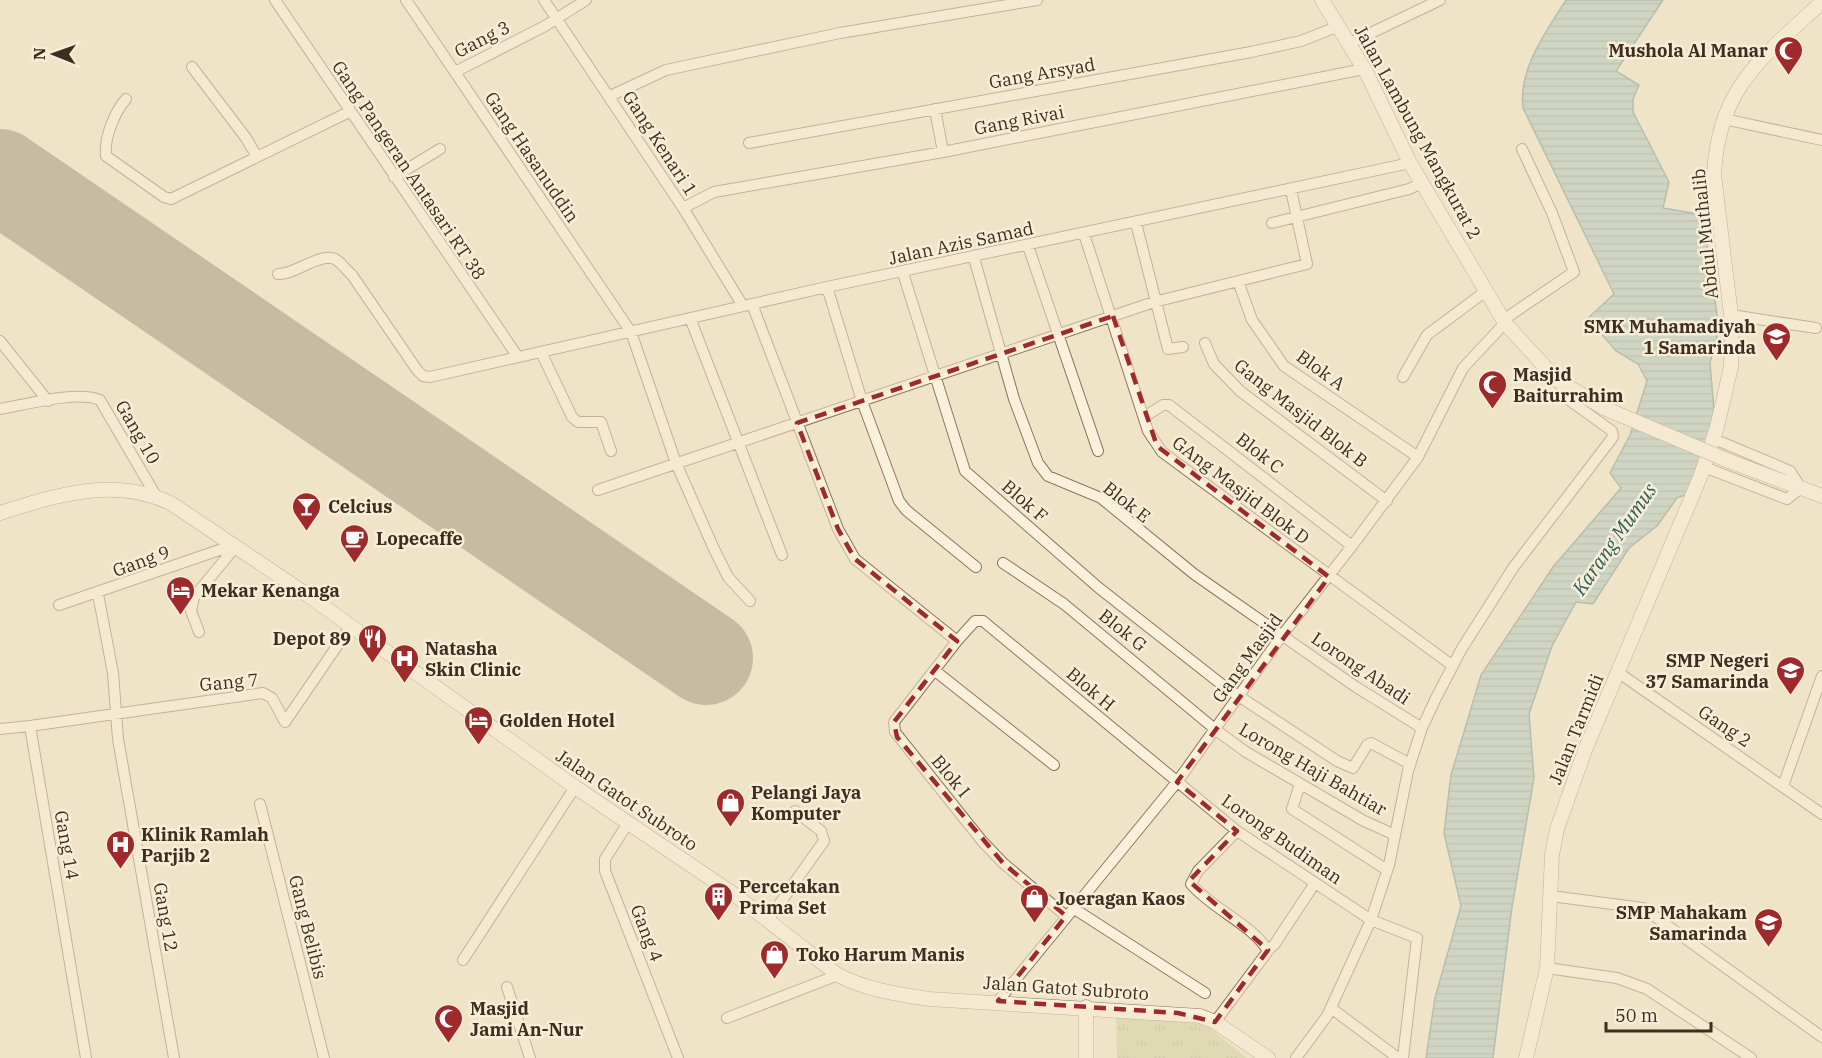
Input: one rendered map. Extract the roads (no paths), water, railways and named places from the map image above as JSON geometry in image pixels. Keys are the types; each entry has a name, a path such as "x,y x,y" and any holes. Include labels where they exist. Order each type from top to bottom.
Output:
{"street":[{"name":"Gang Pangeran Antasari RT 38","path":"275,0 349,112 518,357"},
{"name":"Gang Hasanuddin","path":"406,0 631,332 676,462 720,563 736,588 750,601"},
{"name":"Gang Kenari 1","path":"544,0 748,305 845,545 855,559 957,641"},
{"name":"Gang 3","path":"454,72 586,0"},
{"path":"610,96 666,70 840,33 1037,0"},
{"name":"Jalan Lambung Mangkurat 2","path":"1323,0 1364,69 1410,163 1504,321 1557,380 1604,408 1729,461 1822,496"},
{"path":"1350,44 1440,0"},
{"name":"Abdul Muthalib","path":"1715,433 1731,367 1731,315 1714,175 1724,119 1732,97 1747,76 1822,2"},
{"name":"Gang Arsyad","path":"749,143 1262,50 1301,40 1339,26"},
{"path":"192,67 246,138 257,157"},
{"name":"Gang Rivai","path":"683,208 714,192 943,152 1364,69"},
{"path":"126,99 117,111 105,146 106,156 165,197 175,198 349,112"},
{"path":"935,109 943,152"},
{"path":"1724,119 1822,141"},
{"path":"394,177 440,149"},
{"name":"Gang Masjid","path":"998,1001 1177,782 1282,634 1387,501 1418,457 1463,368 1504,321 1574,272 1552,213 1522,149"},
{"name":"Jalan Azis Samad","path":"278,274 294,273 320,259 333,258 339,261 423,376 430,377 826,287 974,258 1410,163"},
{"path":"1272,223 1409,189 1422,183"},
{"path":"598,490 935,374 1154,302 1307,264 1291,190"},
{"path":"1136,223 1154,302 1168,349 1184,347"},
{"name":"GAng Masjid Blok D","path":"1084,234 1113,316 1148,431 1162,452 1453,666"},
{"path":"1028,246 1098,451"},
{"name":"Blok E","path":"974,258 1014,399 1038,464 1048,476 1101,498 1194,574 1282,634"},
{"name":"Blok F","path":"903,273 965,471 1099,588 1225,687 1348,768 1355,767 1367,745 1371,743 1410,764"},
{"name":"Blok A","path":"1238,281 1252,320 1284,366 1418,457"},
{"path":"826,287 862,401 899,501 976,567"},
{"path":"1403,377 1427,335 1486,291"},
{"path":"1731,315 1816,328"},
{"path":"690,318 736,443 782,555"},
{"path":"0,341 48,401 0,409"},
{"name":"Gang Masjid Blok B","path":"1205,344 1214,364 1240,391 1387,501"},
{"path":"541,352 572,417 578,422 601,422 611,451"},
{"path":"1296,1058 1331,1008 1371,920 1387,870 1410,764 1422,728 1453,666 1488,605 1524,552 1613,438 1612,431 1569,400 1557,380"},
{"name":"Gang 10","path":"48,401 89,397 100,400 156,496"},
{"name":"Blok C","path":"1144,417 1163,405 1169,405 1352,546"},
{"path":"1704,467 1787,499 1802,488 1790,471 1715,433"},
{"name":"Jalan Tarmidi","path":"1526,1058 1546,968 1552,855 1557,830 1586,750 1704,467 1715,433"},
{"name":"Jalan Gatot Subroto","path":"0,513 56,495 77,492 120,490 156,496 235,546 575,787 735,895 838,975 861,986 929,999 998,1001 1184,1014 1215,1022 1268,1058"},
{"path":"199,632 192,619 191,604 199,590 235,546"},
{"name":"Gang 9","path":"59,605 98,594 235,546"},
{"name":"Blok G","path":"1003,563 1064,604 1216,730"},
{"name":"Gang 12","path":"98,594 118,711 118,739 174,1058"},
{"name":"Blok I","path":"983,621 975,621 957,641 894,722 897,737 1003,863 1070,912 1205,993"},
{"name":"Blok H","path":"983,621 1177,782"},
{"name":"Gang 7","path":"118,711 263,693 272,698 285,722 350,627"},
{"name":"Lorong Abadi","path":"1282,634 1356,687 1422,728"},
{"path":"934,670 1054,765"},
{"name":"Gang 2","path":"1619,673 1822,814"},
{"path":"1783,786 1822,676"},
{"path":"0,729 118,711"},
{"name":"Gang 14","path":"30,726 86,1058"},
{"name":"Lorong Haji Bahtiar","path":"1216,730 1300,784 1364,821 1395,835"},
{"name":"Lorong Budiman","path":"1177,782 1237,831 1371,920 1417,938 1403,1058"},
{"path":"1300,784 1292,809 1387,870"},
{"path":"463,960 575,787"},
{"name":"Gang Belibis","path":"260,804 324,1058"},
{"path":"768,920 824,841 821,831 795,811"},
{"name":"Gang 4","path":"628,823 605,859 605,871 678,1058"},
{"path":"1237,831 1198,872 1191,884 1208,902 1233,919 1268,950"},
{"path":"1215,1022 1274,945 1315,883"},
{"path":"1551,896 1643,908 1666,922 1822,1036"},
{"path":"1546,968 1617,978 1647,988 1751,1058"},
{"path":"727,1018 838,975"},
{"path":"507,987 530,1058"},
{"path":"1086,1007 1086,1058"},
{"path":"1331,1008 1398,1058"}],"water":[{"name":"Karang Mumus","path":"1566,0 1663,0 1616,71 1639,85 1633,99 1633,112 1669,182 1663,208 1703,215 1719,329 1710,363 1715,422 1691,493 1677,498 1657,526 1629,548 1593,604 1576,602 1552,646 1529,714 1534,778 1512,907 1493,1058 1426,1058 1435,998 1461,906 1444,833 1451,775 1481,675 1553,567 1621,488 1610,473 1630,435 1647,381 1638,364 1616,351 1588,318 1614,294 1523,108 1523,93 1529,65 1542,38"}],"place":[{"name":"Mushola Al Manar","path":"1789,76"},
{"name":"SMK Muhamadiyah 1 Samarinda","path":"1777,362"},
{"name":"Masjid Baiturrahim","path":"1492,410"},
{"name":"Celcius","path":"307,532"},
{"name":"Lopecaffe","path":"355,564"},
{"name":"Mekar Kenanga","path":"180,616"},
{"name":"Depot 89","path":"372,664"},
{"name":"Natasha Skin Clinic","path":"404,684"},
{"name":"SMP Negeri 37 Samarinda","path":"1790,696"},
{"name":"Golden Hotel","path":"478,746"},
{"name":"Pelangi Jaya Komputer","path":"730,828"},
{"name":"Klinik Ramlah Parjib 2","path":"120,870"},
{"name":"Percetakan Prima Set","path":"718,922"},
{"name":"Joeragan Kaos","path":"1035,924"},
{"name":"SMP Mahakam Samarinda","path":"1768,948"},
{"name":"Toko Harum Manis","path":"775,980"},
{"name":"Masjid Jami An-Nur","path":"449,1044"}]}
